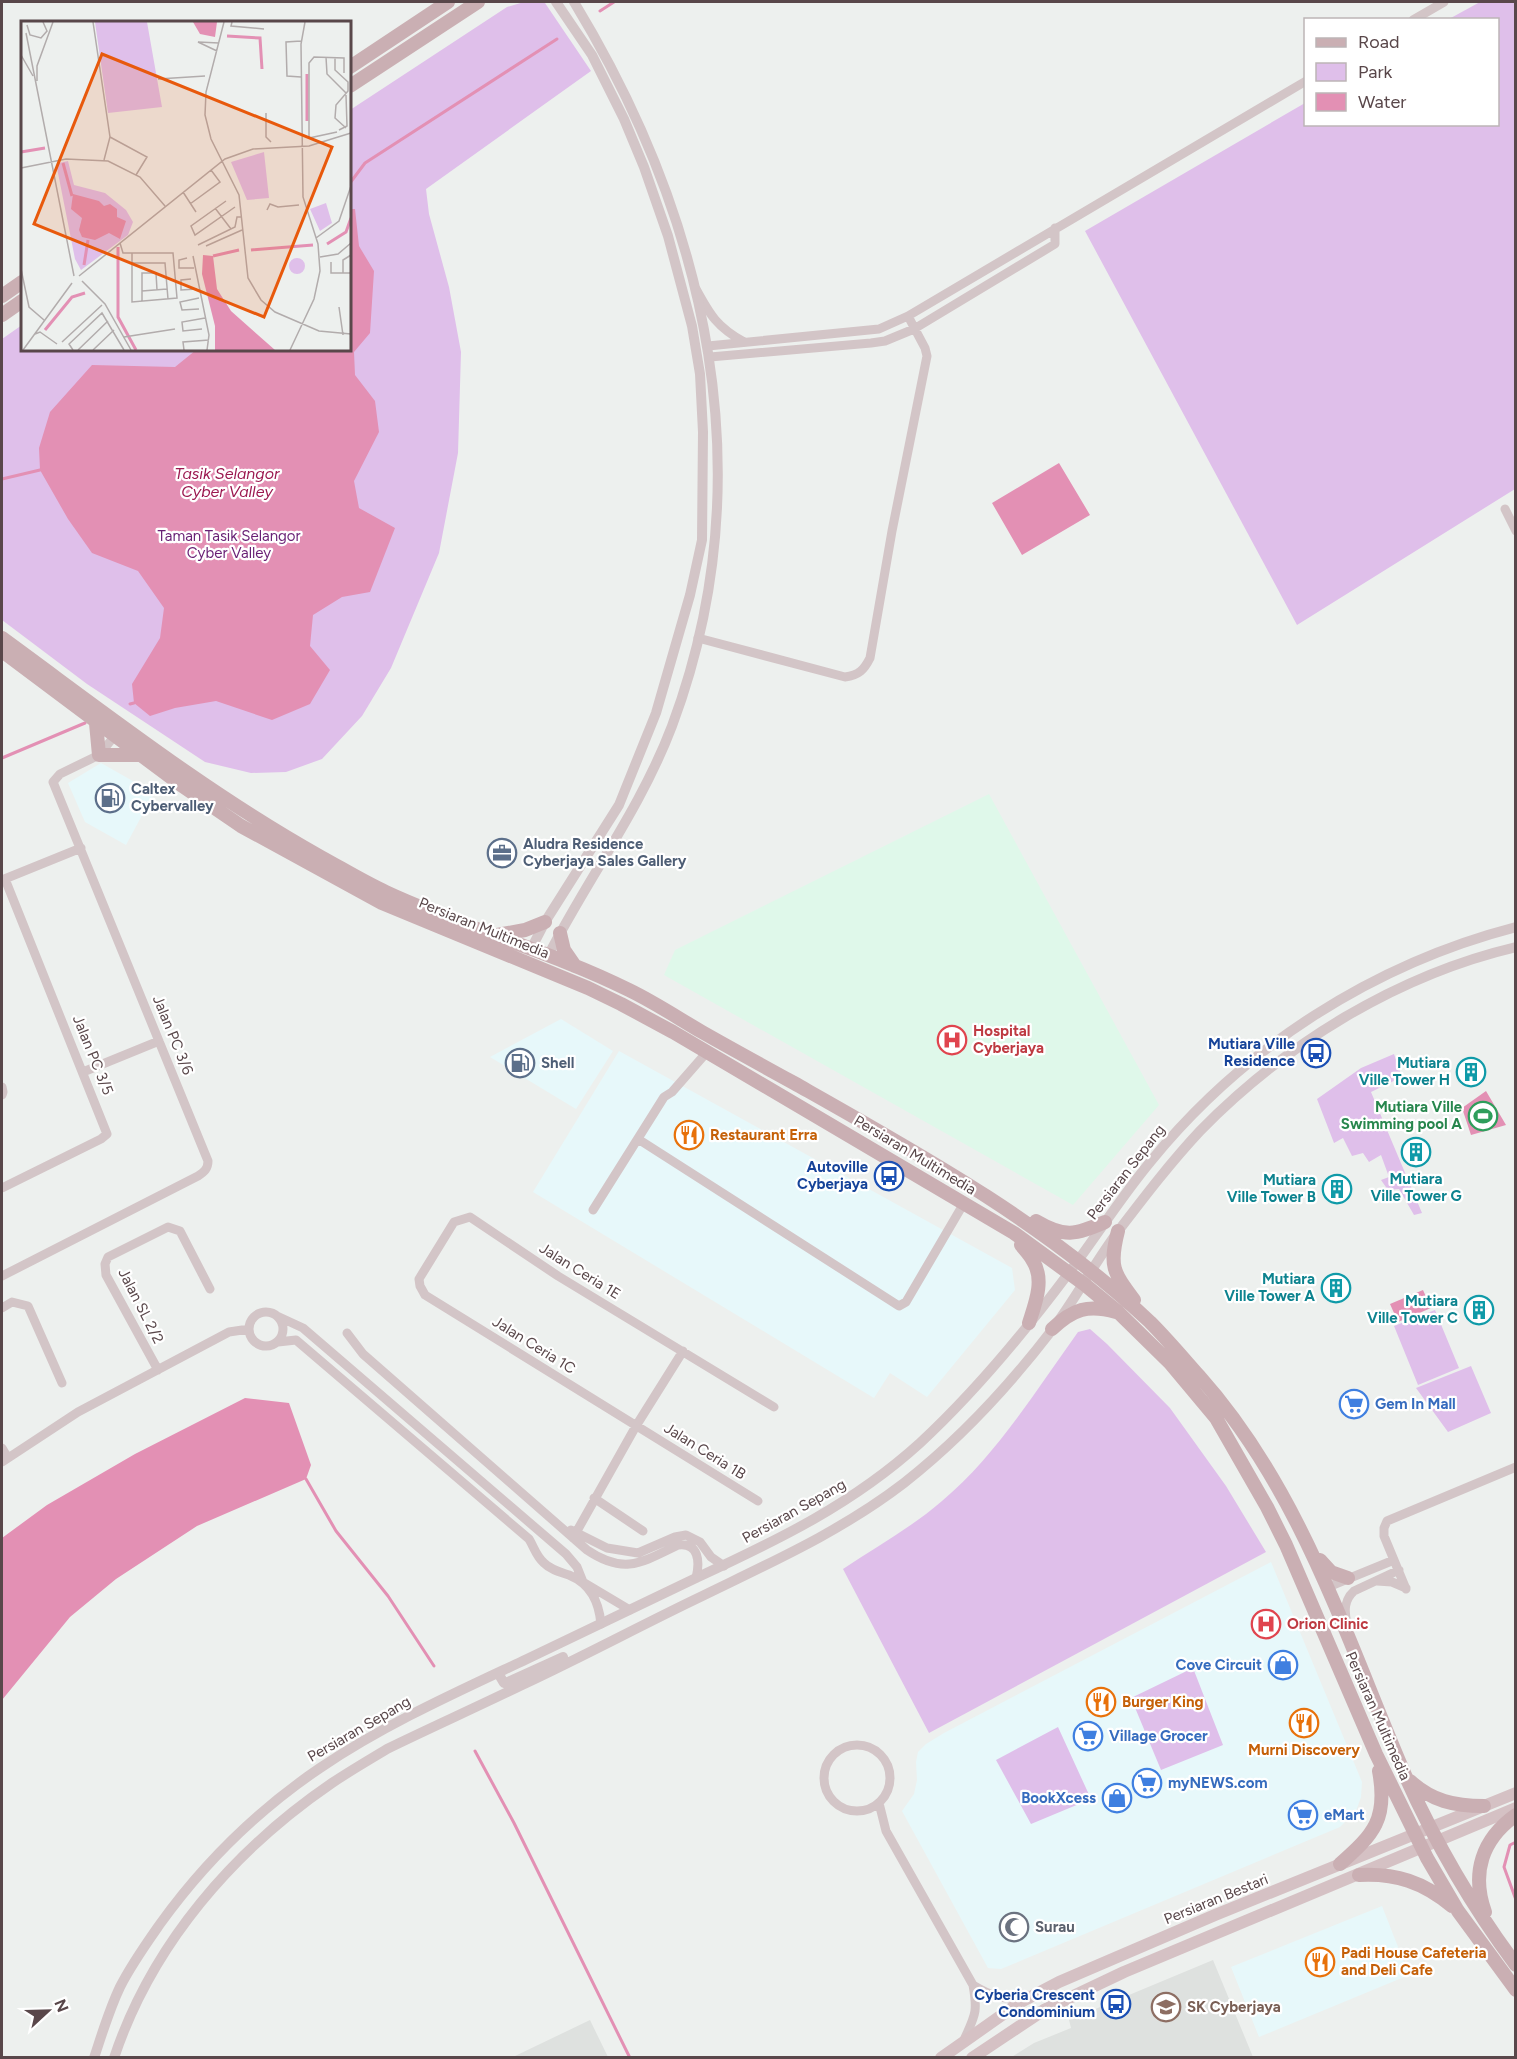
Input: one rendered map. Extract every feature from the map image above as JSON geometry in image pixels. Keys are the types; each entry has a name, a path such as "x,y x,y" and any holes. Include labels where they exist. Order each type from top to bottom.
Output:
{"main road":[{"path":"351,66 448,2"},
{"path":"351,85 478,2"},
{"path":"2,296 21,283"},
{"path":"2,315 21,302"},
{"name":"Persiaran Multimedia","path":"2,638 118,731 246,814 386,893 631,990 999,1203 1092,1271 1152,1324 1204,1381 1260,1456 1311,1549 1406,1777 1437,1841 1515,1965"},
{"name":"Persiaran Multimedia","path":"2,651 96,723 118,731 140,755 241,826 359,891 416,918 588,988 621,1004 707,1052 1014,1233 1118,1312 1170,1363 1216,1418 1280,1532 1375,1750 1422,1848 1458,1911 1515,1990"},
{"path":"96,723 99,755 140,755"},
{"path":"495,936 525,930 545,922"},
{"path":"560,933 564,950 576,967"},
{"path":"999,1203 1056,1232 1074,1233 1105,1222"},
{"path":"1118,1231 1113,1265 1118,1279 1152,1324"},
{"path":"1014,1233 1034,1262 1038,1275 1038,1292 1029,1323"},
{"path":"1052,1329 1071,1313 1082,1309 1094,1308 1118,1312"},
{"path":"1311,1549 1331,1572 1348,1578"},
{"path":"1328,1587 1319,1592 1318,1597 1330,1631 1333,1643 1332,1652"},
{"path":"1340,1864 1367,1840 1377,1822 1382,1791 1375,1750"},
{"path":"1406,1777 1428,1795 1439,1800 1460,1806 1484,1806"},
{"name":"Persiaran Bestari","path":"941,2058 964,2040 1040,1991 1215,1915 1515,1793"},
{"name":"Persiaran Bestari","path":"972,2058 1004,2035 1066,1998 1231,1926 1359,1875 1515,1808"},
{"path":"1499,1941 1482,1904 1478,1888 1478,1873 1486,1845 1495,1833 1515,1815"},
{"path":"1359,1875 1381,1874 1402,1877 1442,1898 1458,1911"},
{"path":"1215,1915 1231,1926"}],"street":[{"path":"531,949 545,922 620,805 656,713 690,595 702,540 703,432 700,374 692,326 657,201 624,120 592,55 556,2"},
{"path":"548,956 637,803 671,728 689,675 709,592 719,488 709,351 679,226 657,166 603,50 574,2"},
{"path":"1416,18 1444,2"},
{"path":"709,351 744,342 879,328 908,316 1304,82"},
{"path":"709,351 885,341 914,329 1054,244 1055,228"},
{"path":"694,284 711,317 730,334 744,342"},
{"path":"698,638 845,677 860,673 865,667 870,658 892,531 927,356 908,316"},
{"path":"1505,509 1515,531"},
{"name":"Jalan PC 3/6","path":"2,1276 206,1171 208,1161 53,783 60,774 99,755 118,731"},
{"path":"3,880 81,848"},
{"name":"Jalan PC 3/5","path":"2,1188 107,1134 3,880"},
{"name":"Persiaran Sepang","path":"94,2058 107,2016 121,1984 142,1949 207,1865 252,1820 283,1794 322,1766 377,1733 724,1566 826,1514 861,1490 891,1467 960,1404 1008,1352 1148,1164 1177,1130 1239,1070 1316,1014 1371,982 1440,952 1515,927"},
{"name":"Persiaran Sepang","path":"114,2058 125,2024 140,1994 161,1956 186,1920 221,1879 290,1815 332,1783 387,1749 764,1568 835,1530 903,1483 975,1419 1023,1365 1084,1284 1118,1231 1176,1158 1203,1129 1251,1086 1294,1051 1385,995 1452,967 1515,947"},
{"path":"83,1072 159,1041"},
{"path":"593,1210 664,1097 672,1092 707,1052"},
{"path":"2,1087 2,1095"},
{"path":"638,1139 899,1306 906,1302 964,1203"},
{"name":"Jalan Ceria 1E","path":"462,1218 470,1216 558,1276 774,1407"},
{"name":"Jalan Ceria 1C","path":"462,1218 454,1222 419,1279 425,1295 636,1426"},
{"name":"Jalan SL 2/2","path":"158,1370 106,1275 105,1264 108,1257 168,1227 174,1228 180,1231 210,1289"},
{"path":"2,1308 12,1302 28,1305 62,1383"},
{"path":"601,1624 600,1607 583,1582 577,1567 566,1554 303,1328 268,1312 259,1313 251,1319 249,1329 251,1338 259,1344 268,1346 278,1342 297,1340 529,1539 543,1563 583,1582 630,1610"},
{"path":"277,1316 283,1329 278,1342"},
{"path":"2,1448 5,1460 78,1412 229,1332 249,1329"},
{"path":"347,1333 363,1354 602,1560 627,1565 641,1563 678,1545 686,1544 693,1548 698,1556 699,1565 696,1578"},
{"path":"574,1535 636,1426 683,1351"},
{"name":"Jalan Ceria 1B","path":"636,1426 758,1501"},
{"path":"1371,1583 1392,1582 1406,1589 1387,1542 1384,1528 1387,1521 1515,1467"},
{"path":"594,1498 643,1531"},
{"path":"574,1535 607,1548 638,1553 675,1537 686,1535 700,1542 711,1557 724,1566"},
{"path":"1369,1570 1382,1558 1387,1542"},
{"path":"1328,1587 1394,1560"},
{"path":"1350,1640 1345,1618 1345,1604 1348,1596 1399,1570"},
{"path":"498,1673 504,1683 508,1682 567,1655 636,1628"},
{"path":"862,1810 879,1803 888,1789 889,1772 881,1756 866,1746 848,1746 833,1756 825,1771 827,1789 831,1797 845,1808 862,1810 872,1816 886,1831 973,1984 976,2007 974,2021 964,2040"},
{"path":"879,1803 886,1831"},
{"path":"973,1984 990,1996 1003,1999 1021,1997 1040,1991"}],"shaded area":[{"path":"101,763 154,793 126,845 85,822 68,783"},
{"name":"Hospital Cyberjaya","path":"989,794 1159,1105 1073,1205 664,975 675,950"},
{"path":"561,1019 613,1051 576,1109 490,1057"},
{"name":"Autoville Cyberjaya","path":"619,1051 1012,1268 1015,1290 927,1397 890,1373 874,1398 533,1192"},
{"path":"1271,1562 1362,1782 1361,1797 1356,1811 1340,1827 1001,1969 988,1968 902,1811 914,1794 918,1752 944,1733"},
{"path":"1382,1906 1409,1975 1259,2037 1231,1967"},
{"name":"SK Cyberjaya","path":"1213,1960 1253,2057 1010,2058 1034,2043 1071,2028 1069,2020"},
{"path":"590,2020 608,2057 513,2057"}],"green space":[{"name":"Taman Tasik Selangor Cyber Valley","path":"524,2 545,3 591,71 426,189 429,214 449,287 461,352 458,453 439,553 391,668 362,716 322,759 286,772 251,773 205,762 87,684 2,620 2,339 21,326 21,351 351,351 351,109 507,7"},
{"path":"1480,2 1515,2 1515,489 1297,625 1085,231 1304,104 1304,126 1499,126 1499,18 1451,18"},
{"path":"1394,1054 1402,1077 1371,1092 1422,1213 1414,1215 1399,1189 1388,1190 1381,1180 1389,1177 1381,1155 1369,1162 1363,1153 1352,1156 1343,1138 1334,1143 1317,1099 1361,1068"},
{"path":"1435,1310 1459,1368 1418,1385 1394,1326"},
{"path":"1090,1329 1170,1408 1226,1486 1266,1552 929,1733 843,1569 919,1520 962,1483 1015,1421 1078,1332"},
{"path":"1471,1366 1491,1413 1448,1432 1416,1388"},
{"path":"1193,1668 1223,1745 1161,1770 1131,1698"},
{"path":"1058,1727 1091,1799 1031,1824 996,1760"}],"water":[{"name":"Tasik Selangor Cyber Valley","path":"351,209 355,209 359,246 374,271 370,333 354,352 355,375 375,401 379,432 354,481 359,508 395,528 370,592 342,597 313,615 310,646 330,670 310,704 272,720 216,701 175,708 150,716 134,703 132,684 160,638 164,608 138,571 92,553 68,519 40,470 39,448 50,412 92,365 175,367 195,351 351,351"},
{"path":"1059,463 1090,515 1022,555 992,503"},
{"name":"Mutiara Ville Swimming pool A","path":"1486,1091 1506,1125 1471,1135 1462,1108"},
{"path":"1423,1290 1431,1308 1398,1322 1390,1304"},
{"path":"245,1398 289,1403 311,1465 306,1479 197,1526 116,1579 70,1617 2,1700 2,1538 47,1505 135,1454"}],"waterway":[{"path":"600,11 614,2"},
{"path":"351,182 365,163 557,39"},
{"path":"2,479 40,470"},
{"path":"130,704 134,703"},
{"path":"2,758 85,723"},
{"path":"306,1479 336,1531 388,1596 434,1666"},
{"path":"475,1751 514,1823 630,2058"},
{"path":"1516,1842 1510,1845 1504,1867 1516,1900"}],"place":[{"name":"Caltex Cybervalley","path":"110,798"},
{"name":"Aludra Residence Cyberjaya Sales Gallery","path":"502,853"},
{"name":"Hospital Cyberjaya","path":"952,1040"},
{"name":"Mutiara Ville Residence","path":"1316,1053"},
{"name":"Shell","path":"520,1063"},
{"name":"Mutiara Ville Tower H","path":"1471,1072"},
{"name":"Mutiara Ville Swimming pool A","path":"1483,1116"},
{"name":"Restaurant Erra","path":"689,1135"},
{"name":"Mutiara Ville Tower G","path":"1416,1152"},
{"name":"Autoville Cyberjaya","path":"889,1176"},
{"name":"Mutiara Ville Tower B","path":"1337,1189"},
{"name":"Mutiara Ville Tower A","path":"1336,1288"},
{"name":"Mutiara Ville Tower C","path":"1479,1310"},
{"name":"Gem In Mall","path":"1354,1404"},
{"name":"Orion Clinic","path":"1266,1624"},
{"name":"Cove Circuit","path":"1283,1665"},
{"name":"Burger King","path":"1101,1702"},
{"name":"Murni Discovery","path":"1304,1723"},
{"name":"Village Grocer","path":"1088,1736"},
{"name":"myNEWS.com","path":"1147,1783"},
{"name":"BookXcess","path":"1117,1798"},
{"name":"eMart","path":"1303,1815"},
{"name":"Surau","path":"1014,1927"},
{"name":"Padi House Cafeteria and Deli Cafe","path":"1320,1962"},
{"name":"Cyberia Crescent Condominium","path":"1116,2004"},
{"name":"SK Cyberjaya","path":"1166,2007"}]}
